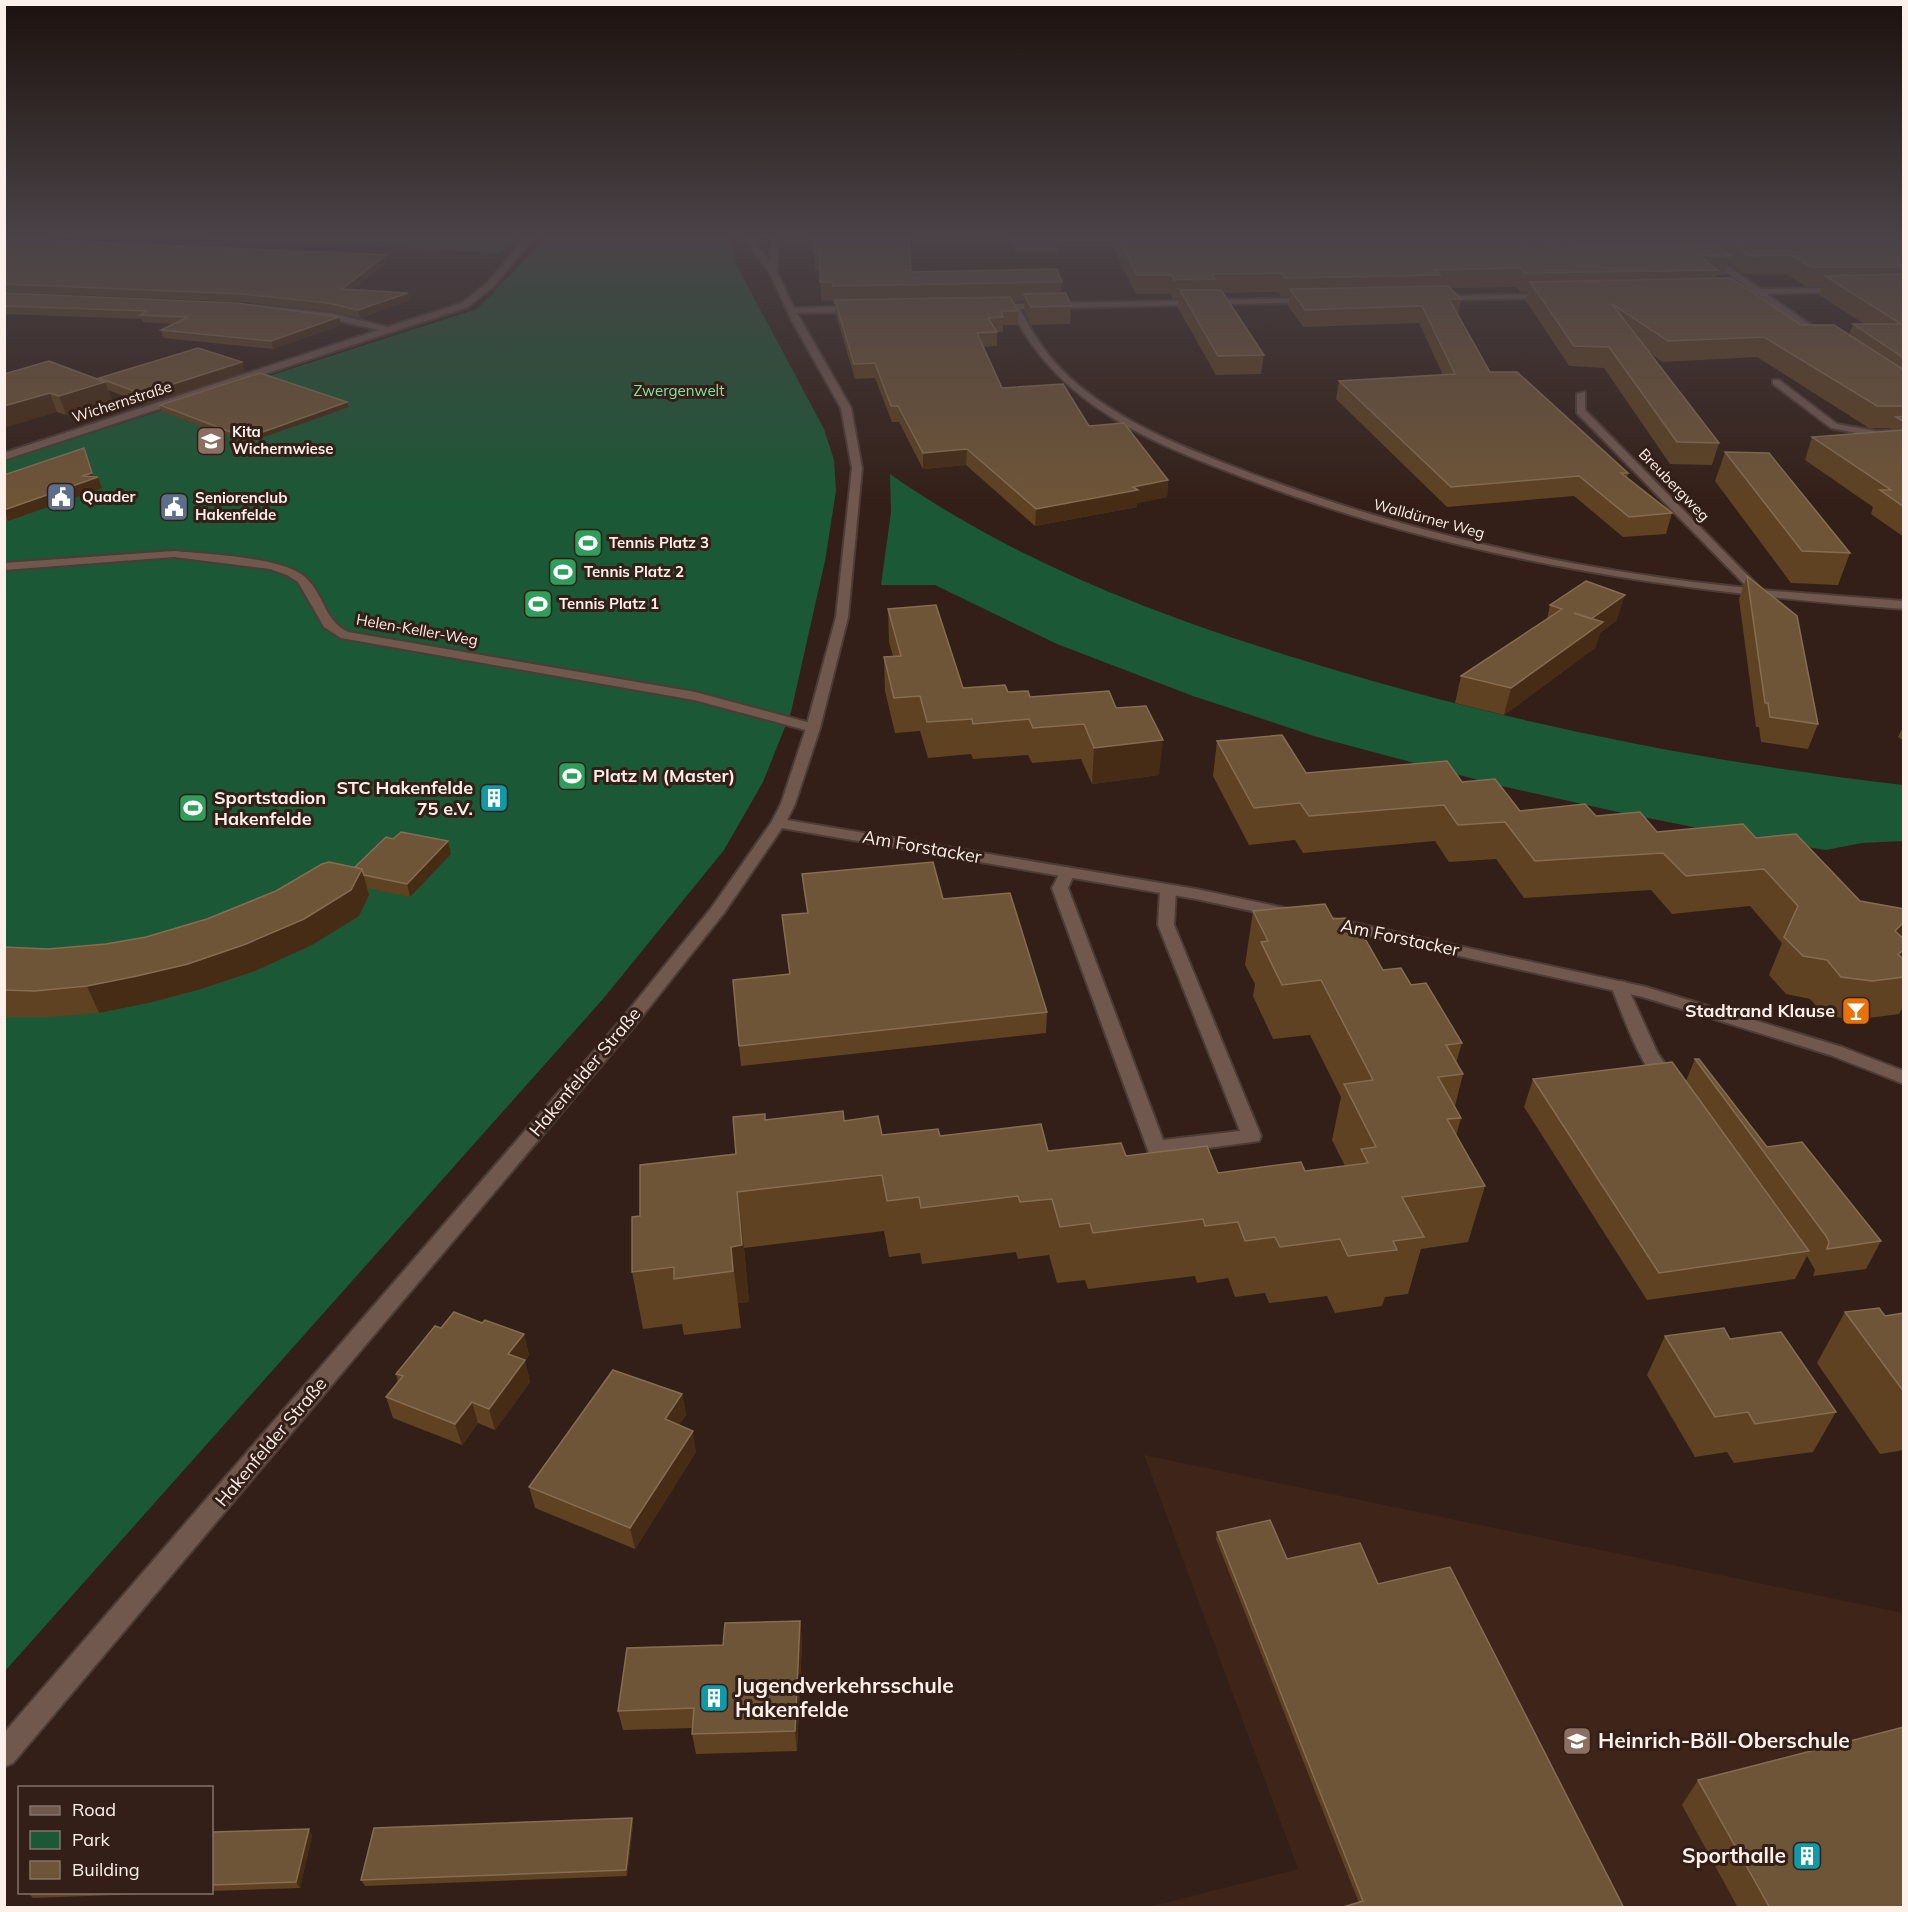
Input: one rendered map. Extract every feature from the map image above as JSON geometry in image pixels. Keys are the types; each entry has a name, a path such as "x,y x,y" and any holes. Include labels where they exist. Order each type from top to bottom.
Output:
{"street":[{"path":"363,324 387,330"},
{"name":"Wichernstraße","path":"4,457 405,324"},
{"name":"Hakenfelder Straße","path":"4,1754 626,1025 718,910 778,823 788,804 813,728 842,617 857,468 846,408 799,324"},
{"name":"Walldürner Weg","path":"1023,324 1031,341 1051,365 1106,408 1197,456 1298,496 1409,531 1506,554 1662,580 1758,592 1904,605"},
{"path":"1806,324 1832,343"},
{"path":"1776,382 1834,426 1876,434 1904,433"},
{"name":"Breubergweg","path":"1582,394 1580,411 1758,592"},
{"name":"Helen-Keller-Weg","path":"4,567 174,554 271,566 301,579 322,618 335,631 345,635 695,696 813,728"},
{"name":"Am Forstacker","path":"778,823 1168,890 1314,919 1620,986 1757,1025 1836,1051 1904,1078"},
{"path":"1066,872 1060,888 1156,1148 1252,1136 1166,925 1168,890"},
{"path":"1620,986 1650,1056 1678,1095"}],"shaded area":[{"name":"Heinrich-Böll-Oberschule","path":"1144,1455 1903,1613 1903,1907 1149,1907 1298,1869"}],"green space":[{"name":"Zwergenwelt","path":"430,324 768,324 824,429 834,460 836,491 825,561 791,712 763,782 724,850 603,999 5,1671 5,461"},
{"path":"890,474 984,532 1082,580 1185,621 1289,656 1440,699 1593,735 1748,764 1903,785 1903,841 1862,843 1826,850 1743,837 1497,785 1317,737 1193,696 1057,644 935,585 881,585 891,512"}],"building":[{"path":"173,324 319,324 271,341 161,330"},
{"path":"842,324 992,324 997,332 977,333 1002,388 1063,384 1089,426 1124,423 1168,480 1133,487 1138,490 1036,509 967,449 923,453 898,406 891,406 875,363 854,364"},
{"path":"1200,324 1244,324 1264,355 1218,356"},
{"path":"1431,324 1463,324 1490,372 1517,372 1628,473 1621,473 1672,513 1629,517 1579,476 1451,487 1339,381 1455,374"},
{"path":"1559,324 1628,324 1719,443 1677,442 1609,347 1574,346"},
{"path":"1643,324 1834,325 1904,370 1904,406 1877,406 1764,337 1668,341"},
{"path":"1853,324 1904,324 1904,358"},
{"path":"198,348 242,362 142,394 99,378"},
{"path":"49,361 105,382 59,396 50,393 4,406 4,374"},
{"path":"260,373 347,402 246,438 160,405"},
{"path":"1904,416 1904,422 1896,417"},
{"path":"1904,430 1904,507 1880,490 1891,490 1812,437"},
{"path":"84,448 92,473 82,476 98,477 4,510 4,475"},
{"path":"1725,452 1769,453 1850,553 1802,551"},
{"path":"1747,576 1797,616 1818,724 1770,717 1768,703 1765,703"},
{"path":"1586,581 1625,595 1592,618 1603,622 1511,688 1461,676 1562,609 1550,605"},
{"path":"936,605 963,688 1005,685 1008,692 1028,691 1030,697 1109,691 1116,708 1146,706 1163,740 1094,748 1084,724 1033,728 1029,719 973,724 972,719 927,722 920,696 894,698 884,657 901,656 888,609"},
{"path":"1282,735 1306,773 1447,761 1462,782 1495,779 1520,811 1585,804 1596,816 1640,812 1657,832 1743,824 1756,838 1796,834 1860,901 1904,909 1904,922 1895,931 1904,939 1904,950 1898,954 1904,960 1904,977 1872,981 1841,977 1827,960 1803,956 1784,937 1798,906 1764,869 1686,876 1663,853 1535,861 1505,822 1458,825 1444,805 1309,816 1300,803 1254,808 1217,741"},
{"path":"401,832 448,841 407,884 364,875 362,869 355,867 386,837 393,839"},
{"path":"329,862 362,869 351,890 304,919 246,944 188,964 87,986 35,991 4,990 4,947 48,949 106,944 146,937 207,919 276,891"},
{"path":"933,862 943,899 1010,893 1047,1012 739,1046 733,980 790,974 782,915 808,913 802,874"},
{"path":"1325,904 1333,919 1346,918 1357,937 1364,937 1383,970 1401,968 1411,985 1426,983 1462,1043 1446,1045 1463,1074 1438,1077 1461,1118 1447,1119 1485,1186 1402,1197 1424,1237 1393,1241 1397,1250 1348,1256 1340,1239 1280,1247 1275,1237 1245,1241 1238,1222 1205,1226 1203,1219 1093,1233 1090,1223 1060,1227 1052,1199 1020,1202 1018,1196 921,1208 919,1197 887,1201 882,1175 737,1192 742,1245 731,1247 733,1271 674,1279 674,1267 632,1272 632,1217 640,1216 640,1165 736,1154 733,1117 765,1114 765,1120 843,1111 844,1121 878,1116 882,1135 938,1129 940,1136 1041,1124 1048,1151 1121,1143 1126,1156 1207,1146 1218,1173 1301,1162 1305,1171 1368,1163 1361,1149 1376,1147 1344,1084 1373,1080 1321,980 1282,985 1261,942 1268,941 1253,911"},
{"path":"1695,1059 1699,1059 1767,1147 1802,1142 1881,1241 1827,1249 1829,1242 1826,1236"},
{"path":"1672,1062 1809,1251 1659,1273 1533,1079"},
{"path":"1879,1308 1885,1316 1904,1313 1904,1392 1845,1312"},
{"path":"454,1312 482,1323 485,1320 524,1334 508,1354 525,1360 489,1409 472,1402 455,1424 386,1397 403,1376 396,1374 435,1326 441,1328"},
{"path":"1724,1328 1730,1339 1781,1332 1836,1412 1755,1424 1748,1412 1715,1417 1665,1336"},
{"path":"613,1370 682,1394 665,1419 693,1431 630,1528 529,1487"},
{"path":"1270,1520 1287,1559 1360,1543 1378,1584 1450,1567 1624,1908 1340,1908 1363,1901 1217,1532"},
{"name":"Jugendverkehrsschule Hakenfelde","path":"800,1621 795,1731 692,1734 694,1708 618,1711 627,1648 723,1645 725,1623"},
{"name":"Sporthalle","path":"1904,1727 1904,1908 1770,1908 1698,1780"},
{"path":"632,1818 626,1870 361,1880 374,1828"},
{"path":"309,1829 296,1882 213,1885 213,1832"}],"place":[{"name":"Kita Wichernwiese","path":"211,441"},
{"name":"Quader","path":"61,497"},
{"name":"Seniorenclub Hakenfelde","path":"174,507"},
{"name":"Tennis Platz 3","path":"588,543"},
{"name":"Tennis Platz 2","path":"563,572"},
{"name":"Tennis Platz 1","path":"538,604"},
{"name":"Platz M (Master)","path":"572,776"},
{"name":"STC Hakenfelde 75 e.V.","path":"494,798"},
{"name":"Sportstadion Hakenfelde","path":"193,808"},
{"name":"Stadtrand Klause","path":"1856,1011"},
{"name":"Jugendverkehrsschule Hakenfelde","path":"714,1698"},
{"name":"Heinrich-Böll-Oberschule","path":"1577,1741"},
{"name":"Sporthalle","path":"1807,1856"}]}
